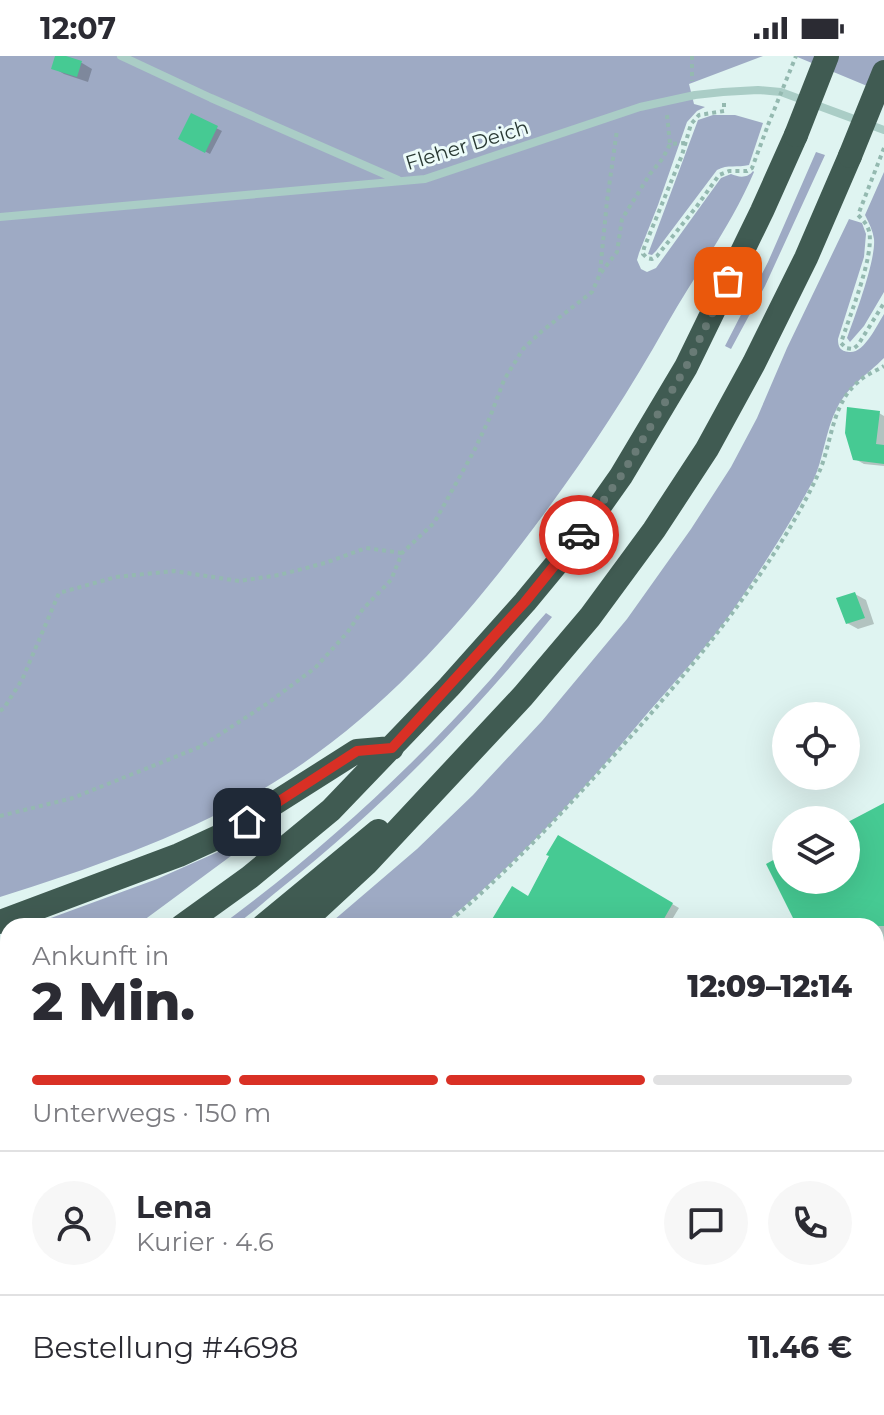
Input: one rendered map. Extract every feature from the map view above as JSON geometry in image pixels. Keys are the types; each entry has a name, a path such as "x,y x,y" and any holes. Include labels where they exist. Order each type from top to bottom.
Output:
{"highway":[{"path":"193,918 250,877 331,810 525,602 573,544 621,476 686,367 762,211 827,56"},
{"path":"308,918 366,864 523,696 590,617 654,530 707,449 754,363 799,271 884,72"},
{"path":"11,918 179,855 229,832 357,751 392,748"},
{"path":"273,918 459,764"}],"lane":[{"path":"121,56 402,182"},
{"name":"Fleher Deich","path":"0,217 425,179 619,114 666,101 723,92 781,92 884,130"}],"path":[{"path":"692,56 692,82"},
{"path":"723,92 724,111 695,118 644,248 643,254 647,258 657,256 719,175 752,168 796,56"},
{"path":"0,816 73,798 202,746 315,668 391,580 402,553 434,523 474,451 504,380 523,349 592,292 600,274 617,252 622,219 670,144 666,101"},
{"path":"600,274 619,114"},
{"path":"670,144 685,143"},
{"path":"884,148 858,215 870,232 870,247 841,343 846,348 853,349 858,345 884,303"},
{"path":"453,918 497,880 549,827 626,743 725,623 764,568 814,481 845,398 857,382 884,366"},
{"path":"0,711 22,680 59,593 116,577 174,571 239,581 279,575 366,548 402,553"}],"shaded area":[{"path":"0,56 763,56 689,84 694,104 705,107 687,122 639,253 637,260 641,269 647,272 656,268 721,178 754,172 724,230 604,427 535,526 448,634 348,729 312,757 241,802 174,834 106,861 0,897"},
{"path":"795,56 884,56 884,93"},
{"path":"713,115 735,115 763,123 749,165 717,170 656,251 648,254 698,120"},
{"path":"816,152 825,155 765,286 731,349 725,346 768,262"},
{"path":"884,172 884,292 864,326 850,342 847,338 874,248 873,233 865,215"},
{"path":"849,219 862,223 866,234 864,257 838,344 846,351 860,348 870,338 884,314 884,358 841,400 813,481 772,552 726,620 570,803 495,879 450,918 336,918 417,849 473,795 542,721 627,619 731,467 757,418"},
{"path":"546,613 552,617 457,726 354,827 249,915 230,918 292,870 395,778 491,679"},
{"path":"267,825 267,829 147,918 51,918 157,879 229,847"}],"building":[{"path":"55,56 82,61 77,77 51,69"},
{"path":"191,113 218,126 205,153 178,139"},
{"path":"847,407 880,411 876,444 884,445 884,464 853,460 845,433"},
{"path":"855,592 865,618 846,624 836,598"},
{"path":"884,803 884,918 793,918 781,894 860,894 860,816"},
{"path":"558,835 673,903 664,918 493,918 512,886 528,896 549,856 546,855"},
{"path":"772,861 772,876 766,864"}],"way so far":[{"path":"579,535 621,476 686,367 728,281"}],"route":[{"path":"247,822 357,751 392,748 525,602 579,535"}]}
